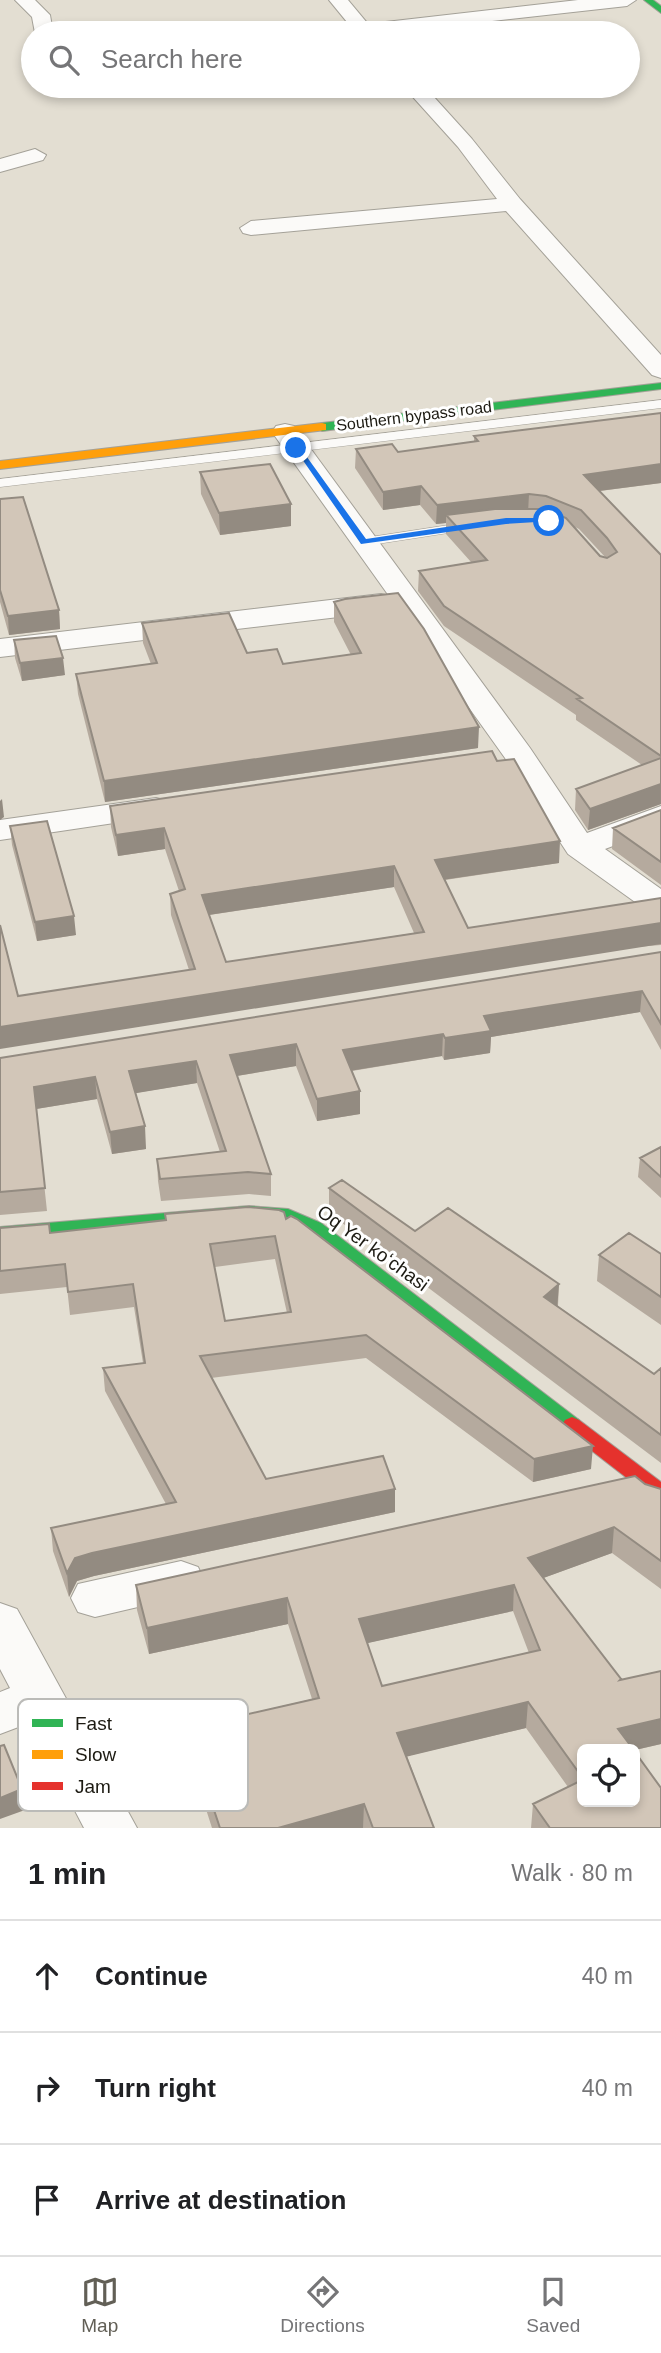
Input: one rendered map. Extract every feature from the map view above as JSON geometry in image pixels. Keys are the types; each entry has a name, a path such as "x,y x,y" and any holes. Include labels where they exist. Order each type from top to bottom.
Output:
{"main road":[{"path":"648,0 661,10"},
{"name":"Southern bypass road","path":"509,387 661,370"},
{"name":"Southern bypass road","path":"2,465 291,440 379,420 661,386"},
{"name":"Oq Yer koʻchasi","path":"0,1233 249,1212 288,1214 315,1228 652,1486"}],"street":[{"path":"24,0 35,6 42,21"},
{"path":"338,0 356,21"},
{"path":"455,21 627,0"},
{"path":"424,98 465,144 512,204 661,370"},
{"path":"0,166 35,156"},
{"path":"251,229 512,204"},
{"path":"291,440 519,755 580,847 661,905"},
{"path":"0,648 406,600"},
{"path":"478,761 519,755"},
{"path":"0,830 191,803"},
{"path":"580,847 661,816"},
{"path":"589,1491 652,1486"},
{"path":"95,1598 215,1572"},
{"path":"0,1623 19,1699"},
{"path":"98,1811 111,1828"}],"lane":[{"path":"641,388 659,407"},
{"path":"536,401 548,418"},
{"path":"2,465 4,482 291,440 388,437 659,407"},
{"path":"379,420 388,437"},
{"path":"364,542 480,525"}],"building":[{"path":"661,413 661,464 584,475 661,555 661,756 577,699 582,698 444,606 419,571 487,560 446,515 495,509 545,509 566,518 600,556 607,558 617,552 581,510 546,496 529,494 437,505 421,486 383,492 356,449 392,444 398,452 478,441 474,436"},
{"path":"270,464 291,504 219,513 200,472"},
{"path":"23,497 59,610 8,616 0,590 0,499"},
{"path":"398,593 424,629 479,727 104,781 76,674 157,663 142,623 229,613 247,653 277,649 283,664 361,653 334,602"},
{"path":"56,636 63,658 20,663 14,640"},
{"path":"492,751 497,761 514,759 560,841 435,860 468,928 661,898 661,923 0,1027 0,925 18,996 195,969 170,894 185,889 164,828 116,835 110,806","holes":["394,866 424,932 226,962 202,895"]},
{"path":"661,758 661,784 590,809 576,789"},
{"path":"661,810 661,862 613,828"},
{"path":"47,821 74,916 35,922 10,826"},
{"path":"661,952 661,1024 642,991 484,1016 491,1031 445,1038 443,1034 343,1050 360,1091 317,1099 296,1044 230,1055 271,1174 248,1172 160,1179 157,1159 226,1151 196,1061 129,1071 145,1126 110,1132 95,1077 34,1087 45,1188 0,1192 0,1058"},
{"path":"661,1147 661,1177 640,1158"},
{"path":"342,1180 415,1231 448,1208 559,1284 544,1297 654,1374 661,1368 661,1435 329,1188"},
{"path":"248,1207 279,1210 284,1212 286,1219 291,1216 297,1219 593,1446 534,1459 366,1335 200,1356 266,1479 383,1456 395,1489 92,1553 75,1558 67,1573 51,1528 176,1502 103,1368 145,1363 133,1284 68,1292 65,1264 0,1271 0,1228 49,1224 50,1233 166,1220 165,1214","holes":["275,1236 291,1312 225,1321 210,1244"]},
{"path":"629,1233 661,1254 661,1297 599,1255"},
{"path":"635,1476 645,1484 661,1489 661,1561 614,1527 528,1558 620,1680 661,1671 661,1719 618,1729 629,1744 577,1744 577,1770 528,1702 397,1733 434,1828 373,1828 364,1804 278,1828 220,1828 214,1811 248,1811 248,1714 319,1698 287,1598 147,1628 136,1585","holes":["514,1585 540,1650 382,1686 359,1619"]},
{"path":"4,1745 18,1779 18,1791 0,1798 0,1746"},
{"path":"640,1759 661,1788 661,1828 550,1828 533,1804 577,1782 577,1807 640,1807"}],"traffic: fast":[{"path":"648,0 661,10"},
{"path":"322,427 661,386"},
{"path":"0,1233 249,1212 288,1215 315,1228 572,1425"}],"traffic: slow":[{"path":"0,465 322,427"}],"traffic: jam":[{"path":"572,1425 661,1493"}],"route":[{"path":"296,448 364,542 506,521 549,521"}]}
